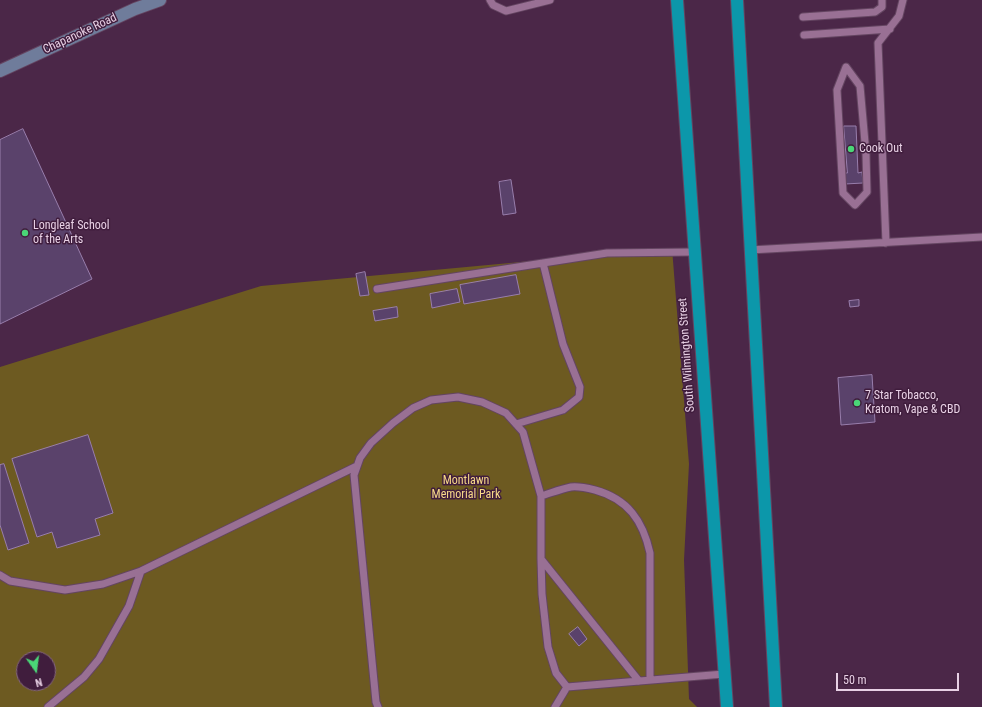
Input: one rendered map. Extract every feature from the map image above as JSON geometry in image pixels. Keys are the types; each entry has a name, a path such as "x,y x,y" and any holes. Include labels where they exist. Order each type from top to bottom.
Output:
{"highway":[{"name":"South Wilmington Street","path":"677,0 727,707"},
{"path":"737,0 776,707"}],"street":[{"name":"Chapanoke Road","path":"0,71 129,12 160,0"}],"lane":[{"path":"490,0 493,5 506,11 550,0"},
{"path":"803,17 875,12 882,7 882,0"},
{"path":"886,243 878,43 899,16 903,0"},
{"path":"804,35 890,29"},
{"path":"846,67 860,86 866,154 867,192 855,205 843,193 840,152 837,90 846,67"},
{"path":"750,250 982,238"},
{"path":"377,289 607,253 694,252"},
{"path":"516,424 564,410 579,397 580,387 563,344 543,263"},
{"path":"378,707 376,702 354,475 360,458 371,443 393,423 413,408 431,400 458,397 482,402 506,413 523,432 541,496 542,594 548,647 556,673 567,687"},
{"path":"0,575 10,581 65,590 103,584 141,571 358,466"},
{"path":"541,496 571,487 584,487 615,497 626,505 635,517 648,541 650,553 650,680"},
{"path":"541,559 639,681"},
{"path":"48,707 84,677 99,659 129,606 141,571"},
{"path":"567,687 724,674"},
{"path":"555,707 567,687"}],"green space":[{"name":"Montlawn Memorial Park","path":"672,248 689,464 684,560 689,699 697,707 0,707 0,367 261,286"}],"building":[{"name":"Cook Out","path":"844,126 856,126 858,173 862,172 863,183 845,184 844,173 847,173"},
{"path":"23,129 92,279 0,324 0,140"},
{"path":"511,180 516,213 503,215 499,182"},
{"path":"365,272 369,295 360,296 356,274"},
{"path":"516,275 520,294 464,304 460,285"},
{"path":"457,289 460,302 432,308 430,294"},
{"path":"859,300 859,306 850,307 849,301"},
{"path":"397,307 398,317 375,321 373,311"},
{"name":"7 Star Tobacco, Kratom, Vape & CBD","path":"872,375 875,422 841,425 838,378"},
{"path":"88,435 113,513 95,519 100,535 57,548 52,532 37,537 12,459"},
{"path":"4,464 29,543 8,550 0,525 0,465"},
{"path":"578,627 587,639 579,646 569,634"}],"place":[{"name":"Cook Out","path":"851,149"},
{"name":"Longleaf School of the Arts","path":"25,233"},
{"name":"7 Star Tobacco, Kratom, Vape & CBD","path":"857,403"}]}
